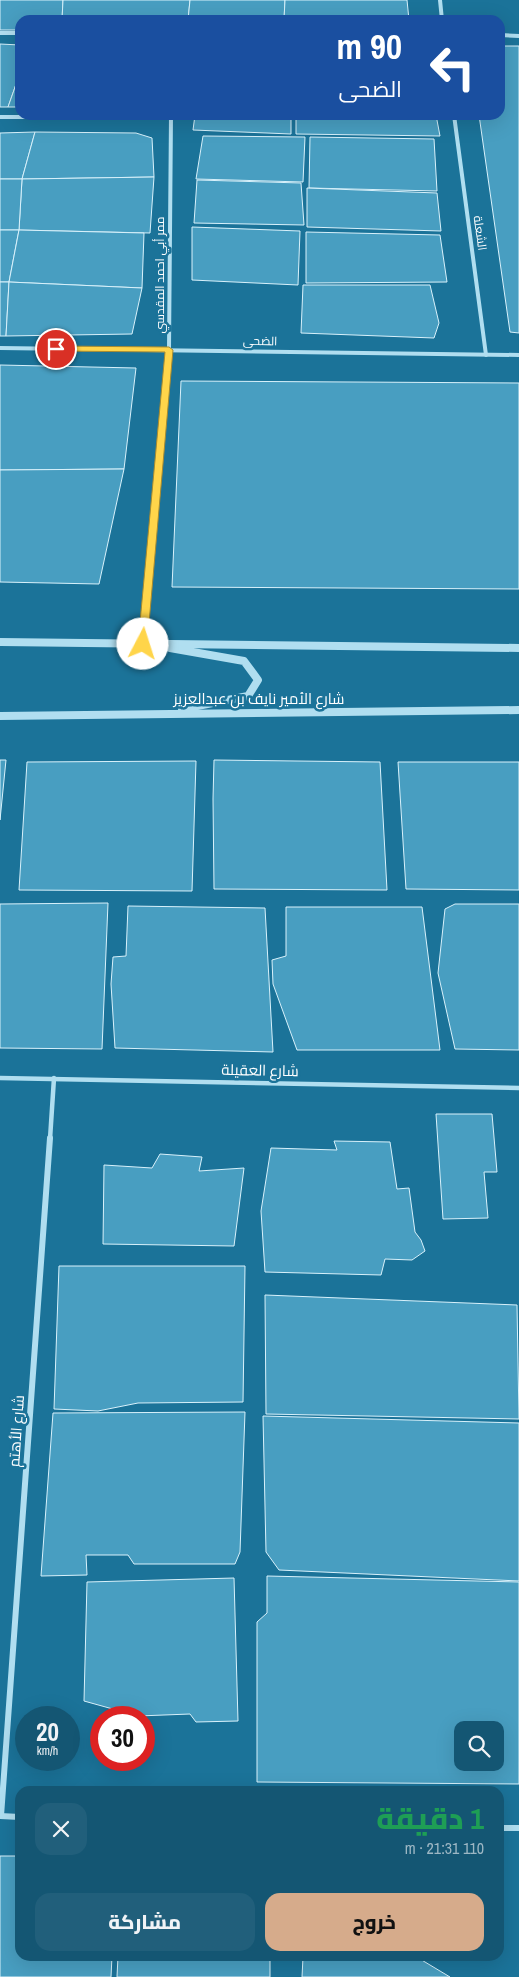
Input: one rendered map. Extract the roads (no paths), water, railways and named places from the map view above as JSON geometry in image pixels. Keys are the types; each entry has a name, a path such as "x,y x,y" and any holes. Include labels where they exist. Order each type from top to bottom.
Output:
{"street":[{"path":"440,0 442,15"},
{"path":"0,33 15,33"},
{"path":"505,35 519,36"},
{"path":"0,118 15,118"},
{"name":"ممر أبي احمد المقدسي","path":"143,644 169,350 171,120"},
{"name":"الشعلة","path":"455,120 486,354"},
{"name":"الضحى","path":"0,348 519,355"},
{"path":"0,642 519,648"},
{"path":"143,644 244,661 258,680 248,696 160,713"},
{"name":"شارع الأمير نايف بن عبدالعزيز","path":"0,716 519,710"},
{"name":"شارع العقيلة","path":"0,1078 519,1088"},
{"name":"شارع الأهتم","path":"0,1816 54,1078"},
{"path":"0,1816 15,1816"},
{"path":"504,1828 519,1828"}]}
